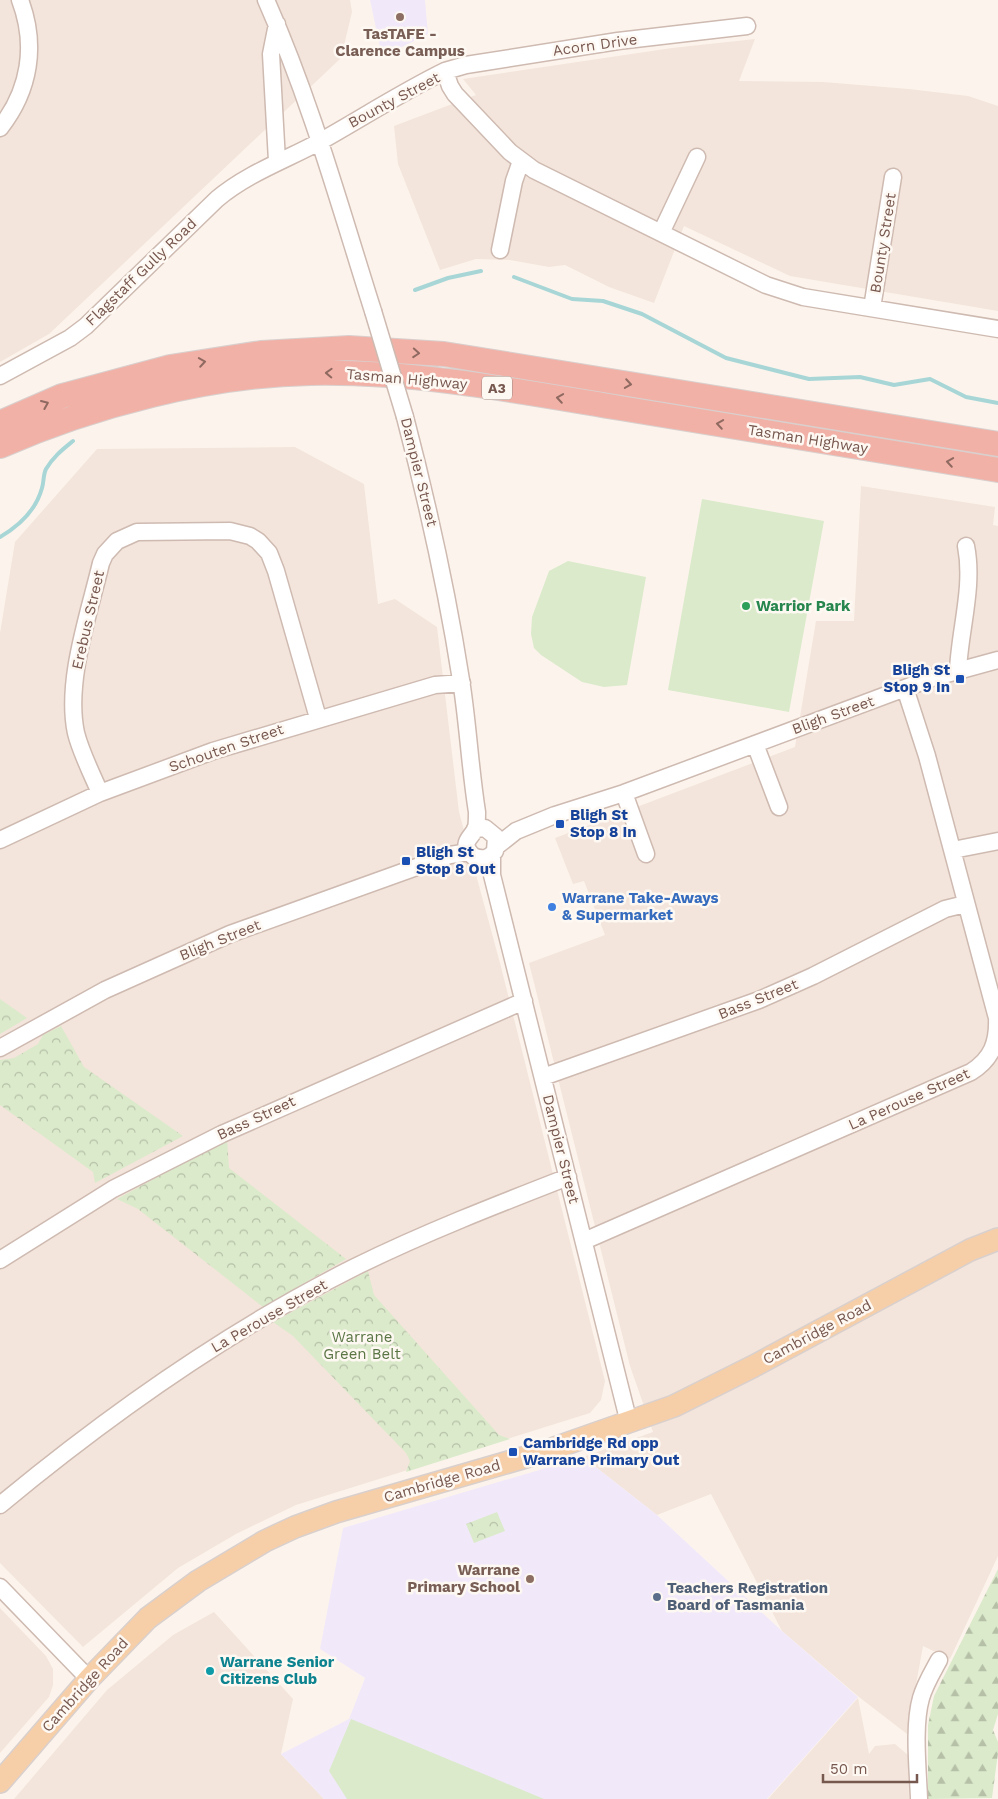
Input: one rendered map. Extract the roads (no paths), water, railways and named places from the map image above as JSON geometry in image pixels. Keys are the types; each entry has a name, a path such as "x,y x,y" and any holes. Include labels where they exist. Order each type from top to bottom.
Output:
{"highway":[{"name":"Tasman Highway","path":"0,422 62,396 170,367 261,353 349,348 444,354 998,444"},
{"name":"Tasman Highway","path":"0,446 96,408 167,392 237,380 310,373 439,380 520,391 998,470"}],"main road":[{"name":"Cambridge Road","path":"0,1782 89,1679 131,1634 162,1607 233,1559 295,1527 336,1512 454,1479 629,1423 704,1392 970,1250 998,1239"}],"street":[{"path":"0,128 15,105 28,68 29,37 26,18 20,0"},
{"path":"266,0 277,24 320,141"},
{"path":"277,24 272,54 278,161"},
{"name":"Acorn Drive","path":"444,71 466,65 618,41 747,26"},
{"name":"Bounty Street","path":"320,141 444,71 455,94 521,161 540,173 660,233 780,290 810,298 998,329"},
{"name":"Flagstaff Gully Road","path":"0,376 70,338 111,304 217,199 236,185 278,161 320,141"},
{"name":"Dampier Street","path":"320,141 405,418 435,537 462,683 482,843 524,1001 629,1423"},
{"path":"660,233 697,157"},
{"path":"500,250 514,181 521,161"},
{"name":"Bounty Street","path":"872,308 894,177"},
{"name":"Erebus Street","path":"100,793 76,733 73,706 74,684 100,563 111,546 127,536 150,531 230,531 250,536 264,546 276,571 318,718"},
{"path":"958,670 959,640 969,579 966,546"},
{"name":"Bligh Street","path":"0,1048 105,990 230,934 516,831 555,815 624,793 906,688 958,670 998,660"},
{"name":"Schouten Street","path":"0,840 100,793 213,751 318,718 435,685 462,683"},
{"name":"La Perouse Street","path":"584,1241 980,1066 995,1046 998,1026 982,959 965,904 953,850 906,688"},
{"path":"755,744 779,807"},
{"path":"624,793 646,854"},
{"path":"953,850 998,841"},
{"name":"Bass Street","path":"543,1077 760,1000 814,976 946,909 965,904"},
{"name":"Bass Street","path":"0,1260 113,1189 222,1134 524,1001"},
{"name":"La Perouse Street","path":"0,1504 106,1421 186,1366 273,1312 355,1268 466,1216 568,1177"},
{"path":"0,1587 89,1679"},
{"path":"919,1799 917,1751 920,1701 930,1665"}],"waterway":[{"path":"415,290 448,278 481,271"},
{"path":"514,277 572,299 603,301 642,314 726,358 809,379 860,377 894,385 930,379 966,397 998,403"},
{"path":"0,537 26,517 39,496 46,469 55,457 73,441"}],"place":[{"name":"TasTAFE - Clarence Campus","path":"400,17"},
{"name":"Warrior Park","path":"746,606"},
{"name":"Bligh St Stop 9 In","path":"960,679"},
{"name":"Bligh St Stop 8 In","path":"560,824"},
{"name":"Bligh St Stop 8 Out","path":"406,861"},
{"name":"Warrane Take-Aways & Supermarket","path":"552,907"},
{"name":"Cambridge Rd opp Warrane Primary Out","path":"513,1452"},
{"name":"Warrane Primary School","path":"530,1579"},
{"name":"Teachers Registration Board of Tasmania","path":"657,1597"},
{"name":"Warrane Senior Citizens Club","path":"210,1671"}],"park label":[{"name":"Warrane Green Belt","path":"362,1346"}]}
